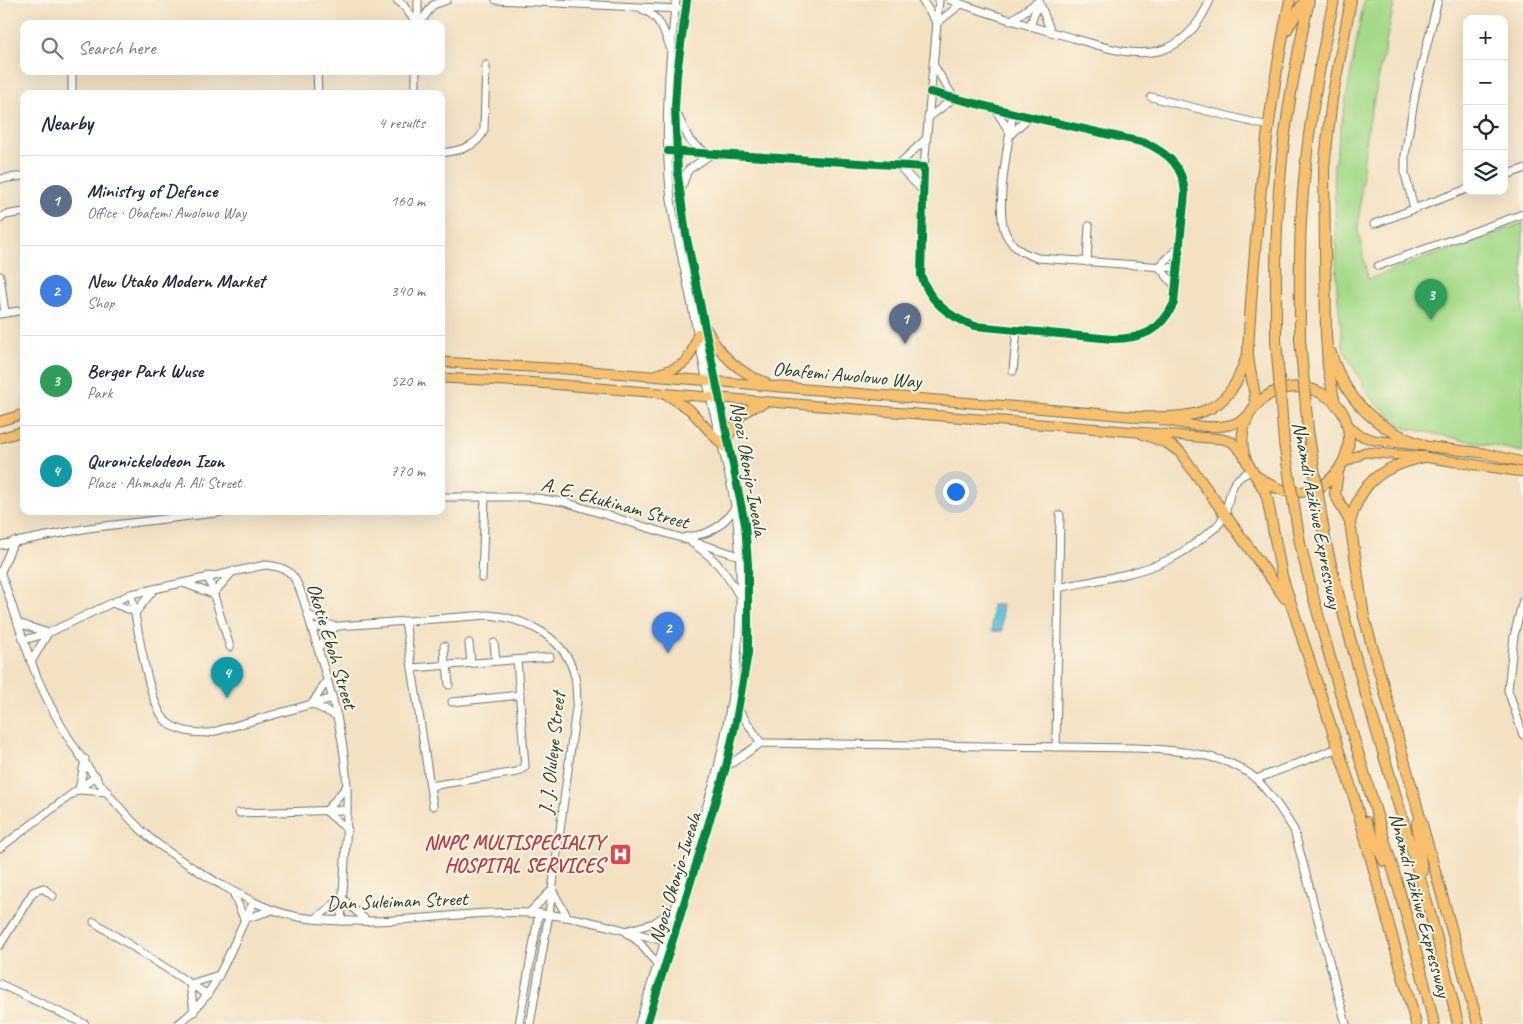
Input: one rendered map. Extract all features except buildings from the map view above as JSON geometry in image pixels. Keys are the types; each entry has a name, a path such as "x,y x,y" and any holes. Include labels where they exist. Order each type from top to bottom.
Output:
{"highway":[{"path":"1255,405 1248,353 1268,126 1290,0"},
{"path":"1282,38 1305,0"},
{"name":"Nnamdi Azikiwe Expressway","path":"1309,0 1294,69 1280,169 1277,221 1276,340 1284,443 1300,543 1332,670 1374,804 1434,1024"},
{"name":"Nnamdi Azikiwe Expressway","path":"1334,0 1314,98 1301,222 1300,339 1308,430 1324,539 1344,621 1426,902 1458,1024"},
{"name":"Nnamdi Azikiwe Expressway","path":"1335,404 1328,367 1326,334 1324,168 1332,99 1351,0"},
{"path":"1326,334 1335,366 1350,394 1360,406 1390,432 1423,445"},
{"path":"1136,417 1185,417 1212,408 1234,388 1248,353"},
{"path":"1295,386 1310,388 1324,394 1335,404 1347,424 1348,450 1341,468 1321,486 1299,493 1284,492 1270,486 1255,474 1244,455 1243,436 1247,416 1266,395 1280,389 1295,386"},
{"path":"1143,434 1167,443 1180,452 1280,590 1295,617"},
{"path":"1350,522 1358,497 1374,479 1393,466 1424,457"},
{"name":"Nnamdi Azikiwe Expressway","path":"1341,468 1335,494 1350,522 1364,617 1478,1024"},
{"name":"Nnamdi Azikiwe Expressway","path":"1255,474 1267,497 1276,550 1295,617 1354,797 1416,1024"},
{"path":"1354,797 1397,887"},
{"path":"1414,798 1426,902"}],"main road":[{"path":"706,328 715,346 732,364 754,378 777,387"},
{"path":"649,376 673,370 688,360 692,355 698,333"},
{"name":"Obafemi Awolowo Way","path":"445,362 520,365 1228,426 1240,423 1247,416"},
{"name":"Obafemi Awolowo Way","path":"445,378 526,382 720,397 1143,434 1222,439 1232,442 1244,455"},
{"path":"662,393 690,410 724,447"},
{"path":"728,438 739,417 746,410 768,402"},
{"path":"0,421 20,415"},
{"path":"1347,424 1359,435 1374,440 1483,453 1523,462"},
{"path":"0,438 20,432"},
{"path":"1341,468 1365,452 1424,457 1523,472"}],"street":[{"path":"396,0 404,6 415,20"},
{"path":"418,0 418,20"},
{"path":"421,20 433,5 448,0"},
{"path":"496,0 685,9"},
{"path":"677,0 686,0"},
{"name":"Ngozi Okonjo-Iweala","path":"639,1024 658,965 669,943 675,909 715,779 729,722 737,665 741,598 735,508 724,447 710,397 712,381 706,328 672,151 671,48 677,0"},
{"name":"Ngozi Okonjo-Iweala","path":"647,1024 669,943 726,766 748,653 748,559 745,524 720,397 712,381 698,333 670,191 675,108 686,0"},
{"path":"922,0 936,23"},
{"path":"930,92 995,109 1146,143 1163,152 1178,166 1184,179 1185,193 1174,303 1167,318 1152,330 1134,338 1112,339 975,326 962,322 933,300 925,289 920,263 924,167 930,92 933,64 936,23 939,0"},
{"path":"950,0 1010,21 1126,53 1160,51 1177,43 1193,30 1203,16 1210,0"},
{"path":"1010,21 1039,0"},
{"path":"1039,0 1051,32"},
{"path":"1030,26 1039,0"},
{"path":"1414,208 1405,174 1405,155 1416,89 1438,0"},
{"path":"936,23 961,4"},
{"path":"637,7 649,12 660,23 671,48"},
{"path":"933,64 954,98"},
{"path":"445,152 469,146 481,138 484,130 486,65"},
{"path":"72,75 72,90"},
{"path":"317,75 318,90"},
{"path":"416,75 416,90"},
{"path":"1151,97 1268,126"},
{"path":"928,118 954,98"},
{"path":"675,108 680,124 690,141 710,154"},
{"path":"995,109 1010,134"},
{"path":"1014,113 1001,206 1002,222 1007,236 1023,253 1038,258 1178,268"},
{"path":"1010,134 1029,117"},
{"path":"898,166 926,140"},
{"path":"672,151 924,167"},
{"path":"680,194 688,170 710,154"},
{"path":"898,166 923,191"},
{"path":"1508,175 1523,169"},
{"path":"0,179 20,176"},
{"path":"1374,224 1463,190"},
{"path":"0,219 5,215 20,213"},
{"path":"1378,266 1523,214"},
{"path":"1087,262 1089,226"},
{"path":"1159,268 1180,245"},
{"path":"1159,268 1176,287"},
{"path":"0,276 2,314 20,311"},
{"path":"1013,371 1018,330"},
{"path":"1058,588 1136,570 1170,559 1215,528 1225,514 1231,488 1235,481 1242,474 1255,474"},
{"path":"482,578 485,496"},
{"name":"A. E. Ekukinam Street","path":"445,497 528,497 564,502 748,559"},
{"path":"684,538 710,533 722,524 735,508"},
{"path":"0,544 88,528 198,515"},
{"path":"1056,747 1060,515"},
{"path":"684,538 712,556 726,573 741,598"},
{"path":"0,573 14,541"},
{"name":"Okotie Eboh Street","path":"24,640 48,633 131,594 265,565 275,566 290,573 295,578 308,615 333,698 344,748 348,830 341,921"},
{"path":"213,594 233,571"},
{"name":"Dan Suleiman Street","path":"0,573 47,698 96,776 151,839 190,866 233,892 274,910 315,919 367,921 529,912 567,916 669,943"},
{"path":"208,576 230,648"},
{"path":"183,582 213,594"},
{"path":"136,612 154,589"},
{"path":"131,594 153,697 159,713 178,729 192,733 209,733 333,698"},
{"path":"1523,600 1514,636 1508,690 1520,715 1523,735"},
{"path":"112,602 136,612"},
{"path":"308,615 335,627 318,648"},
{"name":"J. J. Oluleye Street","path":"312,628 503,616 531,625 549,637 570,663 575,677 577,701 549,914 530,1024"},
{"path":"405,621 434,806"},
{"path":"18,623 48,633 32,662"},
{"path":"494,642 496,661"},
{"path":"469,643 470,663"},
{"path":"444,646 449,685"},
{"path":"412,668 550,657"},
{"path":"430,786 517,772 525,767 517,660"},
{"path":"312,704 327,680"},
{"path":"452,702 520,696"},
{"path":"312,704 337,716"},
{"path":"738,709 761,743"},
{"path":"726,766 761,743 1056,747 1186,751 1214,758 1256,779 1279,807 1294,830 1346,1024"},
{"path":"1256,779 1338,748"},
{"path":"79,790 85,759"},
{"path":"0,848 96,776"},
{"path":"326,811 347,786"},
{"path":"79,790 108,792"},
{"path":"239,813 347,810"},
{"path":"326,811 348,830"},
{"path":"0,945 33,892 38,888 43,888 53,896"},
{"path":"529,912 552,890 567,916"},
{"path":"233,892 244,919"},
{"path":"315,919 342,898 367,921"},
{"path":"178,1024 194,1012 208,995 254,902"},
{"path":"624,931 654,922 675,909"},
{"path":"244,919 274,910"},
{"path":"519,1024 538,913"},
{"path":"94,922 208,995"},
{"path":"624,931 638,941 658,965"},
{"path":"190,984 219,975"},
{"path":"0,984 85,1024"},
{"path":"190,984 194,1012"}],"green space":[{"path":"1364,0 1395,0 1366,137 1358,230 1368,279 1523,223 1523,452 1405,428 1371,399 1343,349 1337,290 1334,165"}],"water":[{"path":"992,605 1002,605 1002,631 992,631"}],"cycle path":[{"path":"647,1024 726,767 748,653 748,564 745,524 686,234 678,176 675,108 677,74 687,0"},
{"path":"668,151 924,167 921,275 929,293 949,313 975,326 1112,339 1123,339 1141,335 1157,327 1169,313 1174,303 1185,193 1181,175 1173,162 1162,152 1146,143 930,92"}],"place":[{"name":"Berger Park Wuse","path":"1431,320"},
{"name":"Ministry of Defence","path":"905,344"},
{"name":"New Utako Modern Market","path":"668,653"},
{"name":"Quronickelodeon Izon","path":"227,698"},
{"name":"NNPC MULTISPECIALTY HOSPITAL SERVICES","path":"620,854"}]}
